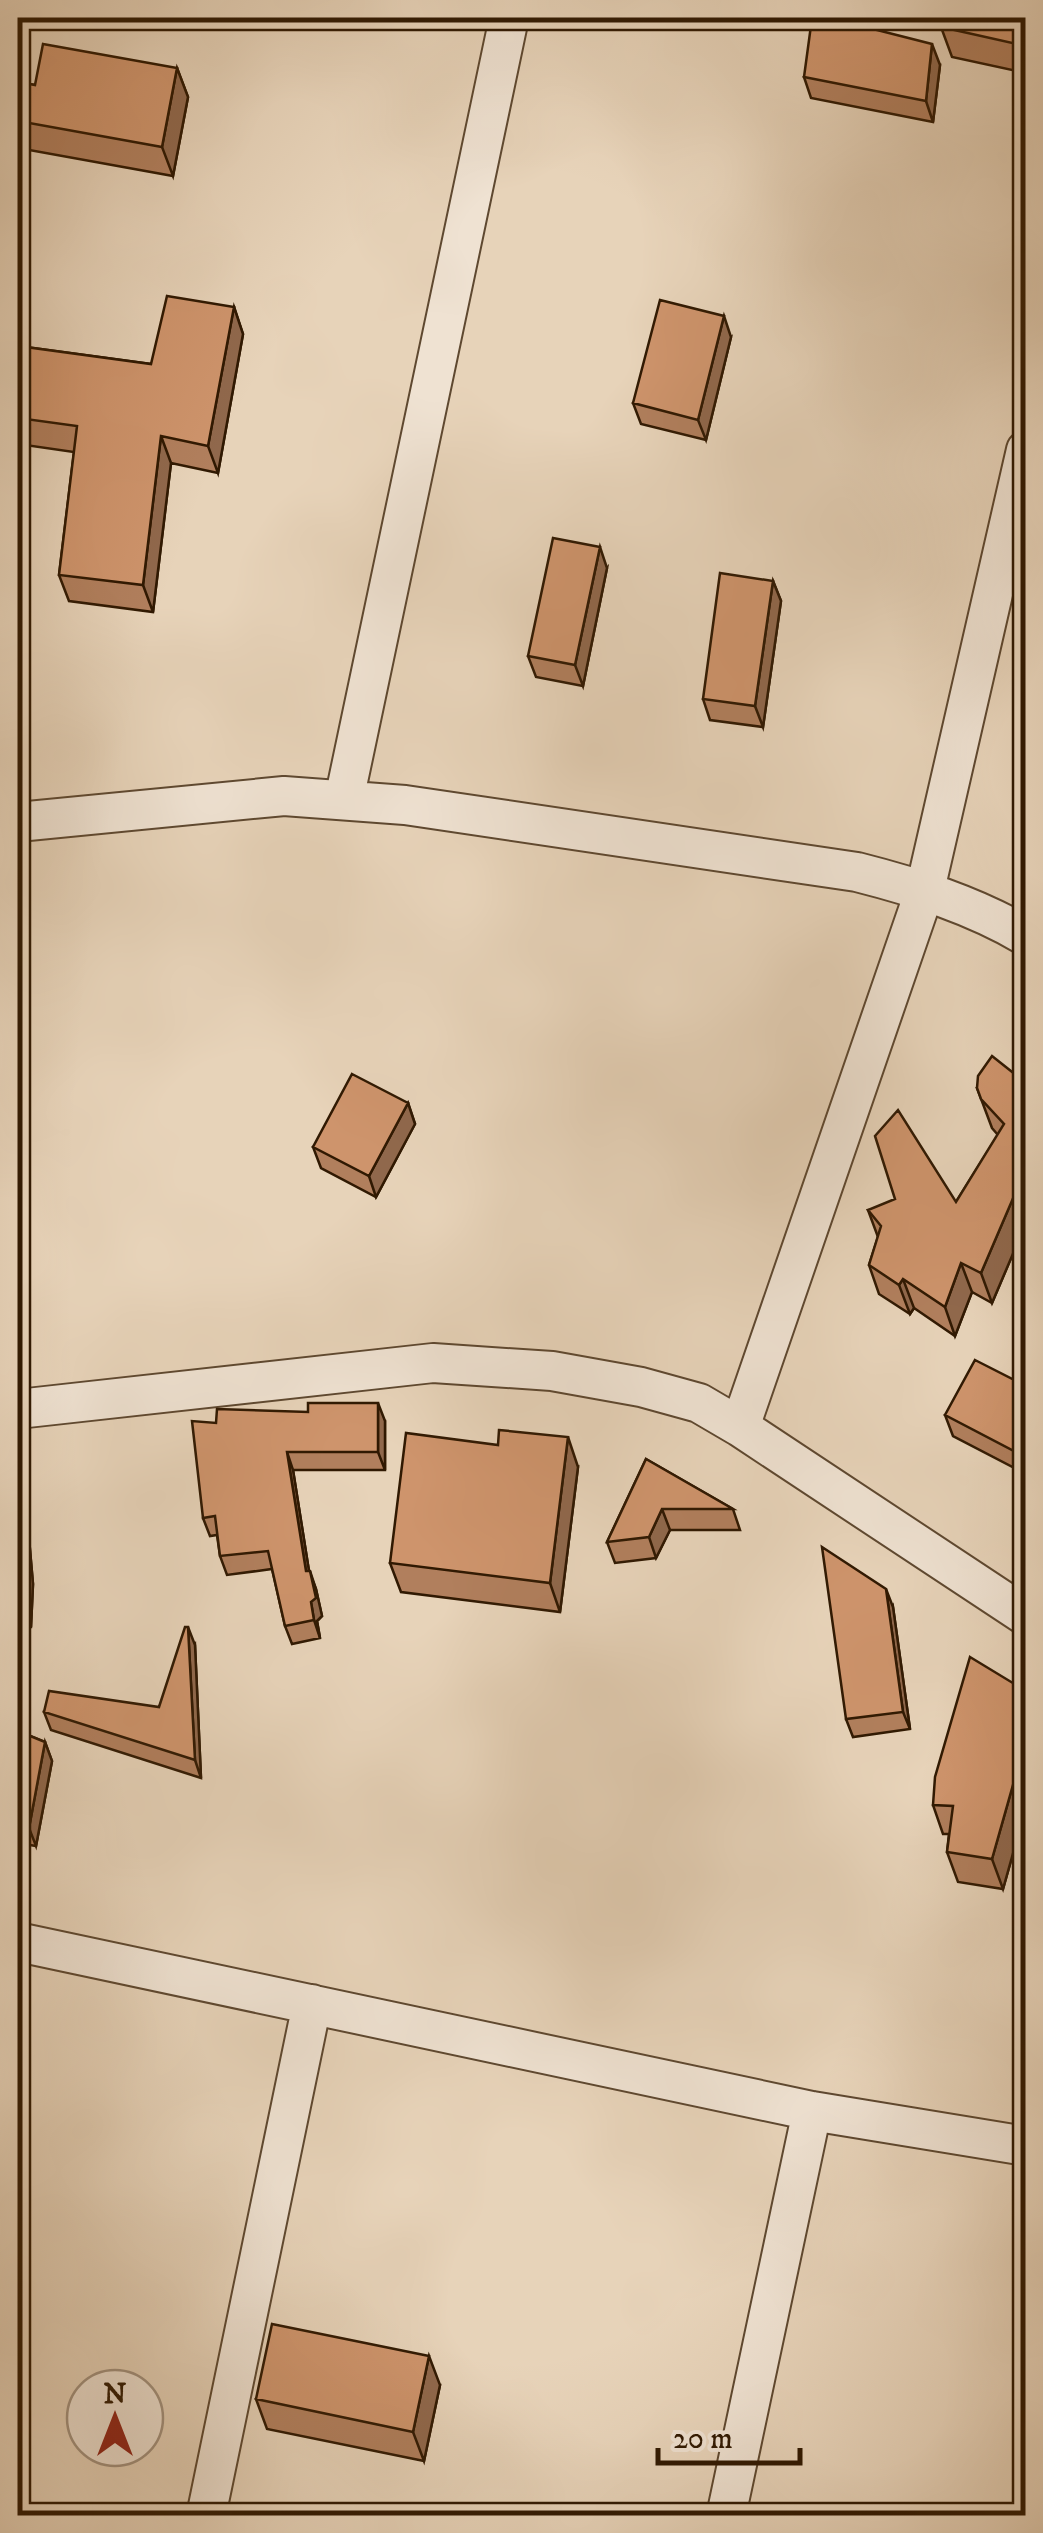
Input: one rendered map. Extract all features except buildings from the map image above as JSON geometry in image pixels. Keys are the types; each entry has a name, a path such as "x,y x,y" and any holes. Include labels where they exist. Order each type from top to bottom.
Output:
{"street":[{"path":"344,800 510,18"},
{"path":"740,1427 926,890 1026,450"},
{"path":"18,822 284,796 425,808 858,872 926,890 1026,936"},
{"path":"18,1409 433,1363 552,1371 641,1387 700,1403 1026,1616"},
{"path":"18,1942 812,2112 1026,2146"},
{"path":"206,2516 312,2004"},
{"path":"726,2516 812,2112"}]}
